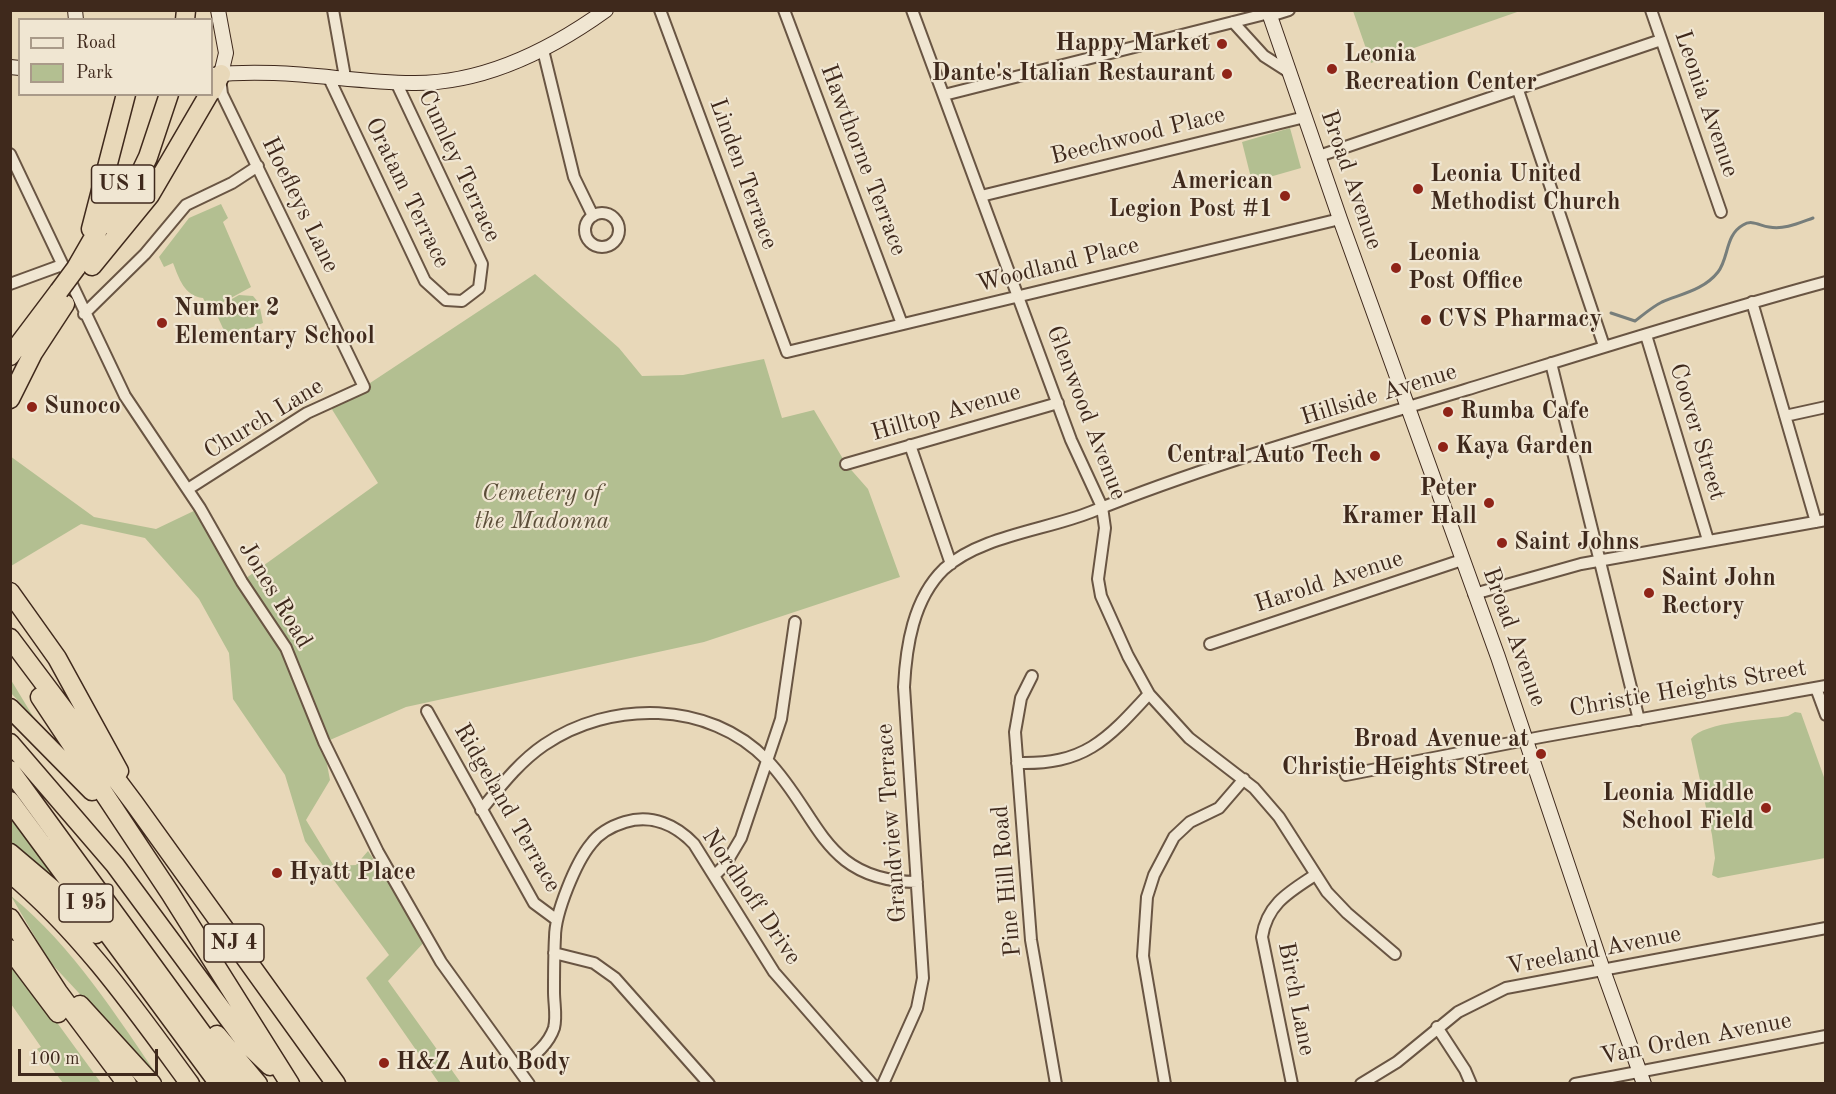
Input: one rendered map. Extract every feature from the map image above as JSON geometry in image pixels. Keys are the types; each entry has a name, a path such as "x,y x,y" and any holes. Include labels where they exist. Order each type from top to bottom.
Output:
{"highway":[{"path":"78,270 93,223 125,96"},
{"name":"US 1","path":"10,399 123,184 155,96"},
{"name":"US 1","path":"78,270 135,188 155,140 168,96"},
{"path":"78,270 143,205 208,96"},
{"name":"US 1","path":"10,356 47,307 62,297"},
{"path":"10,346 47,307"},
{"path":"10,592 44,637 78,694 134,803"},
{"path":"10,638 134,803"},
{"path":"10,655 187,920 289,1083"},
{"path":"10,708 90,789 160,892 187,920"},
{"path":"10,743 115,865 248,1045 289,1083"},
{"name":"I 95","path":"10,770 239,1083"},
{"name":"I 95","path":"10,801 219,1083"},
{"name":"NJ 4","path":"134,803 336,1083"},
{"path":"10,853 71,906 160,1005"},
{"name":"I 95","path":"10,873 45,903 101,966 190,1083"},
{"path":"10,884 45,903"},
{"path":"10,918 35,971 112,1083"},
{"path":"10,940 127,1083"},
{"path":"10,949 152,1083"},
{"path":"156,970 183,995 258,1083"}],"street":[{"path":"218,10 226,53 216,74 277,73 396,82 437,82 465,77 543,50 606,10"},
{"path":"333,10 345,78"},
{"name":"Linden Terrace","path":"660,10 787,352"},
{"name":"Hawthorne Terrace","path":"784,10 902,324"},
{"name":"Glenwood Avenue","path":"912,10 1058,403 1102,507 1105,528 1098,579 1101,596 1128,656 1149,694 1189,738 1244,779 1279,817 1315,875 1340,907 1395,954"},
{"path":"944,95 1269,13 1289,10"},
{"name":"Leonia Avenue","path":"1651,10 1721,212"},
{"name":"Broad Avenue","path":"1269,13 1526,740 1603,970 1642,1078"},
{"path":"1233,22 1264,56 1289,72"},
{"path":"1319,156 1661,40"},
{"path":"543,50 574,177 593,216"},
{"name":"Hoefleys Lane","path":"216,74 221,90 364,387"},
{"name":"Oratam Terrace","path":"328,76 424,281 446,300 467,299"},
{"name":"Cumley Terrace","path":"396,82 482,264 479,288 467,299"},
{"path":"1518,90 1604,346"},
{"name":"Beechwood Place","path":"981,196 1305,117"},
{"name":"Jones Road","path":"10,154 78,270 84,314 125,396 188,489 242,582 285,648 345,788 416,920 441,962 529,1083"},
{"path":"84,314 145,254 186,205 232,183 258,166"},
{"name":"Woodland Place","path":"787,352 1340,219"},
{"path":"10,284 78,270"},
{"name":"Hillside Avenue","path":"951,564 974,550 1407,407 1604,346 1826,282"},
{"path":"1474,594 1601,560 1821,521 1785,416 1752,302"},
{"name":"Coover Street","path":"1646,335 1708,540"},
{"path":"1551,363 1640,720"},
{"name":"Church Lane","path":"188,489 307,413 364,387"},
{"name":"Hilltop Avenue","path":"846,464 1058,403"},
{"path":"1785,416 1826,407"},
{"path":"910,445 951,564"},
{"name":"Harold Avenue","path":"1210,644 1462,560"},
{"name":"Grandview Terrace","path":"884,1083 917,1008 921,993 917,882 904,687 905,661 922,601 935,580 951,564"},
{"path":"715,875 725,865 741,837 767,760 784,703 795,622"},
{"name":"Pine Hill Road","path":"1032,676 1017,714 1017,763 1031,940 1056,1083"},
{"path":"1821,687 1826,715"},
{"name":"Christie Heights Street","path":"1346,775 1821,687"},
{"path":"1017,763 1055,762 1096,746 1149,694"},
{"name":"Ridgeland Terrace","path":"427,711 534,903 557,920"},
{"path":"481,810 514,770 543,745 575,727 611,716 651,712 688,717 727,731 744,741 767,760 820,836 849,864 874,877 917,882"},
{"path":"1165,1083 1143,956 1144,915 1148,897 1154,875 1174,837 1190,822 1219,808 1244,779"},
{"name":"Nordhoff Drive","path":"518,1068 537,1053 554,1027 556,1014 554,953 557,920 584,854 599,836 624,822 654,820 676,828 694,844 774,972 872,1083"},
{"name":"Birch Lane","path":"1292,1083 1262,937 1272,907 1289,891 1315,875"},
{"name":"Vreeland Avenue","path":"1361,1083 1397,1062 1437,1027 1471,1003 1506,988 1826,928"},
{"path":"554,953 594,963 615,978 709,1083"},
{"path":"1437,1027 1471,1083"},
{"name":"Van Orden Avenue","path":"1575,1083 1642,1078 1826,1036"}],"green space":[{"path":"1353,10 1520,11 1371,63"},
{"path":"1290,128 1301,168 1252,182 1242,142"},
{"path":"221,204 228,218 223,222 251,287 209,310 203,298 191,294 183,285 173,263 164,267 159,257 189,218"},
{"name":"Cemetery of the Madonna","path":"535,274 619,348 642,376 683,375 764,359 782,418 814,410 846,464 868,489 900,577 704,642 406,707 323,743 330,780 306,820 334,866 356,865 368,851 427,939 388,981 461,1083 439,1083 366,978 389,955 305,841 285,775 233,699 229,653 199,599 145,538 81,524 11,566 10,456 94,517 156,529 200,508 242,581 378,483 328,403 364,387"},
{"path":"239,295 253,296 259,303 263,323 227,337 215,311 216,308"},
{"path":"11,680 34,718 11,693"},
{"name":"Leonia Middle School Field","path":"1795,712 1801,713 1825,780 1825,858 1718,878 1712,875 1715,858 1712,835 1691,739 1709,728 1736,722 1788,716"},
{"path":"10,816 76,901 11,847"},
{"path":"11,896 54,937 93,983 162,1082 49,961"},
{"path":"10,958 101,1083 63,1083 37,1049 41,1047 11,1004"}],"waterway":[{"path":"1611,313 1635,321 1662,302 1706,283 1718,272 1733,235 1746,223 1780,228 1813,218"}],"place":[{"name":"Happy Market","path":"1222,44"},
{"name":"Leonia Recreation Center","path":"1332,69"},
{"name":"Dante's Italian Restaurant","path":"1227,74"},
{"name":"Leonia United Methodist Church","path":"1418,189"},
{"name":"American Legion Post #1","path":"1285,196"},
{"name":"Leonia Post Office","path":"1396,268"},
{"name":"CVS Pharmacy","path":"1426,320"},
{"name":"Number 2 Elementary School","path":"162,323"},
{"name":"Sunoco","path":"32,407"},
{"name":"Rumba Cafe","path":"1448,412"},
{"name":"Kaya Garden","path":"1443,447"},
{"name":"Central Auto Tech","path":"1375,456"},
{"name":"Peter Kramer Hall","path":"1489,503"},
{"name":"Saint Johns","path":"1502,543"},
{"name":"Saint John Rectory","path":"1649,593"},
{"name":"Broad Avenue at Christie Heights Street","path":"1541,754"},
{"name":"Leonia Middle School Field","path":"1766,808"},
{"name":"Hyatt Place","path":"277,873"},
{"name":"H&Z Auto Body","path":"384,1063"}]}
